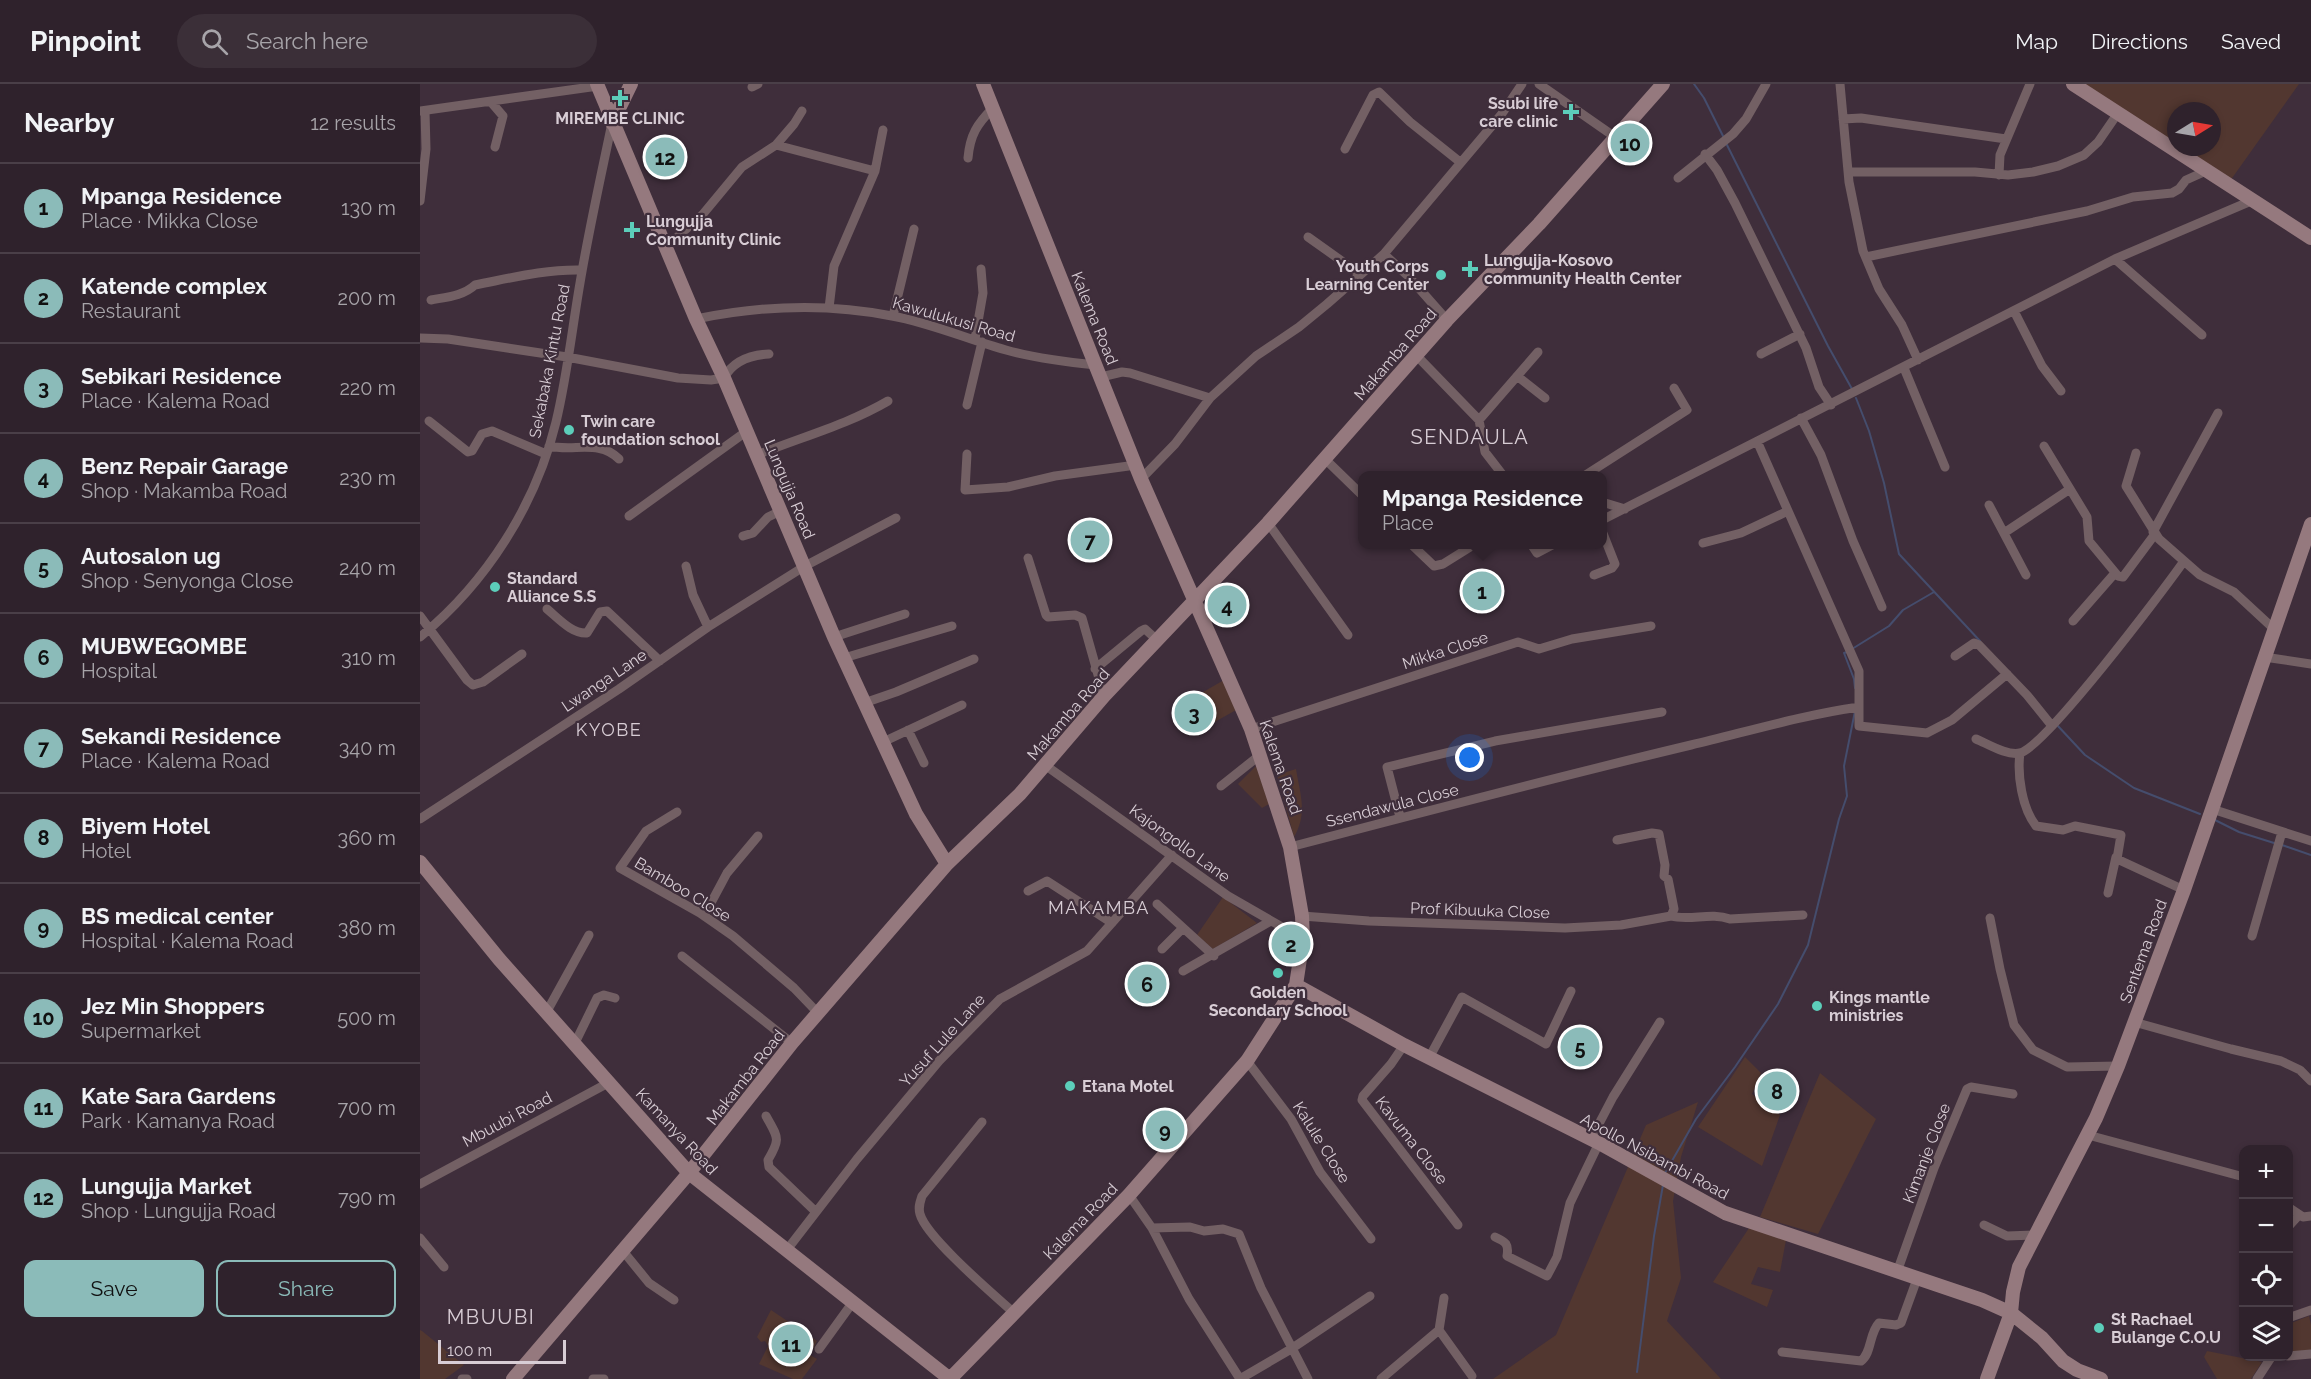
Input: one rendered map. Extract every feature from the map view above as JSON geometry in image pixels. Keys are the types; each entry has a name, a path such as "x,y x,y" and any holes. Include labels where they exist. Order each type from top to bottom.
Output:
{"street":[{"path":"612,123 631,84"},
{"name":"Kalema Road","path":"950,1379 1129,1195 1247,1061 1296,985 1303,939 1302,916 1290,847 1251,729 1136,465 983,84"},
{"path":"1142,479 1175,444 1210,398 1256,356 1299,327 1384,254 1501,115 1521,84"},
{"path":"1539,84 1615,136"},
{"name":"Makamba Road","path":"513,1379 689,1173 792,1043 947,864 1020,794 1104,696 1268,523 1447,320 1539,224 1615,136 1664,84"},
{"path":"1678,178 1705,154 1733,134 1746,119 1766,84"},
{"path":"1840,84 1848,172 1857,226 1879,289 1902,325 1918,360"},
{"path":"1999,175 2000,155 2030,84"},
{"path":"2073,84 2311,238"},
{"path":"420,201 426,149 422,111 598,85"},
{"name":"Lungujja Road","path":"598,85 612,123 747,431 834,637 916,814 947,864"},
{"path":"1345,149 1373,95 1379,92 1410,122 1460,162"},
{"path":"491,102 504,117 495,147"},
{"path":"968,158 970,139 993,108"},
{"path":"666,248 703,214 742,167 776,145 802,111"},
{"path":"1848,172 2022,174 2073,161 2092,149 2118,113"},
{"path":"1843,119 1861,118 2006,139"},
{"name":"Sekabaka Kintu Road","path":"420,637 453,609 488,565 521,513 538,480 556,422 582,270 612,123"},
{"path":"829,308 834,266 875,171 883,130"},
{"path":"776,145 875,171"},
{"path":"1705,154 1717,170 1735,203 1800,334 1819,387 1831,405"},
{"path":"1866,257 2078,213 2133,197 2172,193 2179,189 2186,180 2206,171"},
{"path":"1607,517 2115,260 2251,201"},
{"path":"893,316 914,229"},
{"path":"1308,237 1360,274"},
{"path":"1384,254 1409,277 1447,320"},
{"path":"2115,260 2202,334"},
{"path":"431,300 456,296 470,290 475,285 536,272 557,269 582,270"},
{"path":"968,405 983,293 981,269"},
{"name":"Kawulukusi Road","path":"696,319 766,309 829,308 893,316 1005,350 1098,371 1130,373 1210,398"},
{"path":"2014,311 2042,366 2061,391"},
{"path":"1761,354 1800,334"},
{"path":"420,338 435,337 567,357 678,378 711,380 724,378 729,368 744,359 769,354"},
{"path":"1479,420 1538,352"},
{"path":"1416,355 1479,420 1485,452 1500,471"},
{"path":"1904,368 1945,467"},
{"path":"1517,376 1545,398"},
{"path":"1592,471 1687,410 1674,388"},
{"path":"757,455 811,433 852,420 888,400"},
{"path":"2043,446 2087,517 2089,541 2120,578 2154,533 2218,413"},
{"path":"1801,418 1821,455 1853,541 1882,607"},
{"path":"429,421 468,452 472,451 482,434 492,430 547,450 598,447 613,453 619,459"},
{"path":"629,516 747,431"},
{"path":"1757,441 1858,670 1854,707 1859,726 1927,733 1952,720 2007,674"},
{"path":"2136,453 2126,486 2154,533 2200,575 2234,592 2274,629"},
{"path":"967,454 965,490 1008,487 1055,476 1136,465"},
{"path":"1325,459 1358,491"},
{"path":"2004,533 2070,489"},
{"path":"1607,503 1625,508"},
{"path":"1989,505 2026,575"},
{"path":"742,536 753,533 768,518 781,510"},
{"path":"1703,543 1741,533 1788,511"},
{"name":"Lwanga Lane","path":"420,819 708,627 805,566 896,518"},
{"path":"1268,523 1348,635"},
{"name":"Sentema Road","path":"1988,1378 2011,1313 2015,1280 2088,1135 2118,1066 2184,890 2311,524"},
{"path":"1594,575 1612,568 1615,564 1607,541"},
{"path":"1417,549 1434,566 1443,564 1467,549"},
{"path":"1028,558 1046,615 1048,617 1075,615 1082,618 1104,696"},
{"path":"1976,739 2006,751 2020,753 2055,722 2148,610 2184,561"},
{"path":"686,566 693,595 708,627"},
{"path":"2073,621 2115,573"},
{"path":"548,609 575,631 583,634 587,633 600,612 607,611 660,661"},
{"path":"834,637 905,614"},
{"path":"420,616 473,685 483,682 522,654"},
{"path":"844,658 952,626"},
{"name":"Mikka Close","path":"1251,729 1518,642 1539,649 1572,639 1651,626"},
{"path":"1095,669 1145,629 1157,640"},
{"path":"1955,656 1974,643 1979,645 2055,722"},
{"path":"2264,657 2311,664"},
{"path":"864,703 974,659"},
{"path":"883,742 962,705"},
{"name":"Ssendawula Close","path":"1290,847 1641,757 1854,707"},
{"path":"1400,817 1387,767 1496,741 1662,712"},
{"path":"908,730 924,763"},
{"path":"2020,753 2028,817 2036,826 2063,830 2076,826 2121,835 2108,893"},
{"path":"1221,786 1260,755"},
{"name":"Kajongollo Lane","path":"1045,765 1228,896 1303,939"},
{"path":"2212,809 2311,841"},
{"name":"Bamboo Close","path":"676,812 646,831 620,868 705,916 733,936 794,988 818,1013"},
{"path":"2252,936 2282,832"},
{"path":"1617,840 1652,833 1659,834 1665,865 1664,876 1668,879 1674,909 1671,916"},
{"path":"705,916 727,873 758,836"},
{"name":"Yusuf Lule Lane","path":"786,1251 857,1159 939,1060 990,1007 1000,999 1087,951 1172,855"},
{"path":"2116,857 2184,890"},
{"name":"Kamanya Road","path":"420,862 499,959 689,1173 950,1379"},
{"path":"1028,891 1047,881 1112,923"},
{"path":"1157,904 1214,956"},
{"name":"Prof Kibuuka Close","path":"1302,916 1389,922 1565,928 1621,925 1671,916 1678,918 1719,916 1730,919 1803,915"},
{"path":"1990,918 2014,1025 2033,1050 2067,1067 2118,1066"},
{"path":"1183,971 1214,956 1271,921"},
{"path":"1162,949 1183,928"},
{"path":"546,1013 590,935"},
{"path":"682,956 792,1043"},
{"name":"Apollo Nsibambi Road","path":"1296,985 1404,1045 1595,1141 1725,1213 1982,1300 2011,1313 2042,1338 2063,1361 2077,1370 2101,1379"},
{"path":"1429,1058 1462,997 1546,1044 1571,991"},
{"path":"574,1045 597,998 604,995 615,998"},
{"path":"1495,1237 1505,1242 1508,1247 1507,1256 1547,1276 1557,1257 1570,1203 1612,1097 1660,1022"},
{"path":"2134,1022 2281,1061 2300,1070 2311,1081"},
{"name":"Kavuma Close","path":"1404,1045 1383,1074 1363,1096 1362,1102 1458,1225"},
{"name":"Kalule Close","path":"1247,1061 1291,1119 1320,1172 1371,1239"},
{"name":"Mbuubi Road","path":"420,1184 610,1082"},
{"name":"Kimanje Close","path":"1897,1272 1934,1168 1967,1089 1971,1087 2013,1094"},
{"path":"766,1116 778,1137 777,1144 768,1160 769,1167 816,1212"},
{"path":"982,1122 922,1196 920,1217 939,1242 1013,1312"},
{"path":"2088,1135 2239,1177"},
{"path":"1129,1195 1152,1228 1190,1299 1240,1379 1291,1349 1370,1296"},
{"path":"2293,1210 2306,1218 2311,1216"},
{"path":"2293,1222 2299,1215"},
{"path":"1984,1225 2007,1236 2036,1235"},
{"path":"1152,1228 1190,1227 1204,1231 1223,1229 1239,1234 1260,1288 1308,1379"},
{"path":"420,1238 444,1267"},
{"path":"623,1251 649,1283 674,1300"},
{"path":"1782,1352 1861,1361 1866,1357 1876,1325 1901,1323 1917,1279"},
{"path":"1381,1379 1439,1330 1444,1298"},
{"path":"819,1349 853,1302"},
{"path":"2293,1317 2311,1310"},
{"path":"1439,1330 1472,1376"},
{"path":"2293,1356 2311,1354"},
{"path":"2257,1379 2270,1361"},
{"path":"462,1379 467,1379"},
{"path":"593,1379 604,1379"}],"shaded area":[{"path":"2083,84 2299,84 2230,181 2192,156 2221,156 2221,102 2167,102 2167,139"},
{"path":"1224,680 1236,710 1213,723 1198,695"},
{"path":"1256,766 1269,804 1262,808 1238,784"},
{"path":"1296,769 1302,812 1294,837 1277,775"},
{"path":"1223,897 1257,923 1213,949 1197,935"},
{"path":"1745,1057 1761,1073 1752,1094 1780,1115 1762,1166 1698,1127"},
{"path":"1820,1073 1876,1119 1818,1234 1760,1217"},
{"path":"1698,1102 1681,1157 1673,1201 1681,1278 1667,1321 1721,1379 1493,1379 1556,1335 1646,1125"},
{"path":"1749,1228 1786,1240 1780,1272 1758,1267 1751,1284 1773,1290 1767,1307 1713,1282"},
{"path":"771,1310 817,1341 810,1355 817,1359 802,1379 793,1379 759,1364 768,1346 765,1341 761,1342 757,1337"},
{"path":"2309,1316 2311,1350 2293,1352 2293,1322"},
{"path":"420,1330 464,1365 445,1379 420,1379"},
{"path":"2207,1351 2239,1357 2239,1361 2262,1362 2251,1379 2217,1379 2204,1357"}],"waterway":[{"path":"1694,84 1704,98 1724,138"},
{"path":"1726,143 1852,389"},
{"path":"1856,398 1869,431 1884,483 1899,554 1980,641"},
{"path":"1852,649 1889,626 1903,610 1934,592"},
{"path":"1847,652 1844,653 1855,688"},
{"path":"1665,1173 1696,1119 1778,1004 1808,945 1839,819 1847,796 1844,766 1855,711"},
{"path":"2057,725 2085,755 2134,788 2200,814"},
{"path":"2213,819 2239,832 2274,843"},
{"path":"2282,845 2311,855"},
{"path":"1637,1372 1654,1236 1663,1185"}],"place":[{"name":"MIREMBE CLINIC","path":"620,98"},
{"name":"Ssubi life care clinic","path":"1571,112"},
{"name":"Jez Min Shoppers","path":"1630,143"},
{"name":"Lungujja Market","path":"665,157"},
{"name":"Lungujja Community Clinic","path":"632,230"},
{"name":"Lungujja-Kosovo community Health Center","path":"1470,269"},
{"name":"Youth Corps Learning Center","path":"1441,275"},
{"name":"Twin care foundation school","path":"569,430"},
{"name":"Sekandi Residence","path":"1090,540"},
{"name":"Standard Alliance S.S","path":"495,587"},
{"name":"Mpanga Residence","path":"1482,591"},
{"name":"Benz Repair Garage","path":"1227,605"},
{"name":"Sebikari Residence","path":"1194,713"},
{"name":"Katende complex","path":"1291,944"},
{"name":"Golden Secondary School","path":"1278,973"},
{"name":"MUBWEGOMBE","path":"1147,984"},
{"name":"Kings mantle ministries","path":"1817,1006"},
{"name":"Autosalon ug","path":"1580,1047"},
{"name":"Etana Motel","path":"1070,1086"},
{"name":"Biyem Hotel","path":"1777,1091"},
{"name":"BS medical center","path":"1165,1130"},
{"name":"St Rachael Bulange C.O.U","path":"2099,1328"},
{"name":"Kate Sara Gardens","path":"791,1344"}],"district":[{"name":"SENDAULA","path":"1470,437"},
{"name":"KYOBE","path":"609,730"},
{"name":"MAKAMBA","path":"1099,908"},
{"name":"MBUUBI","path":"491,1317"}]}
